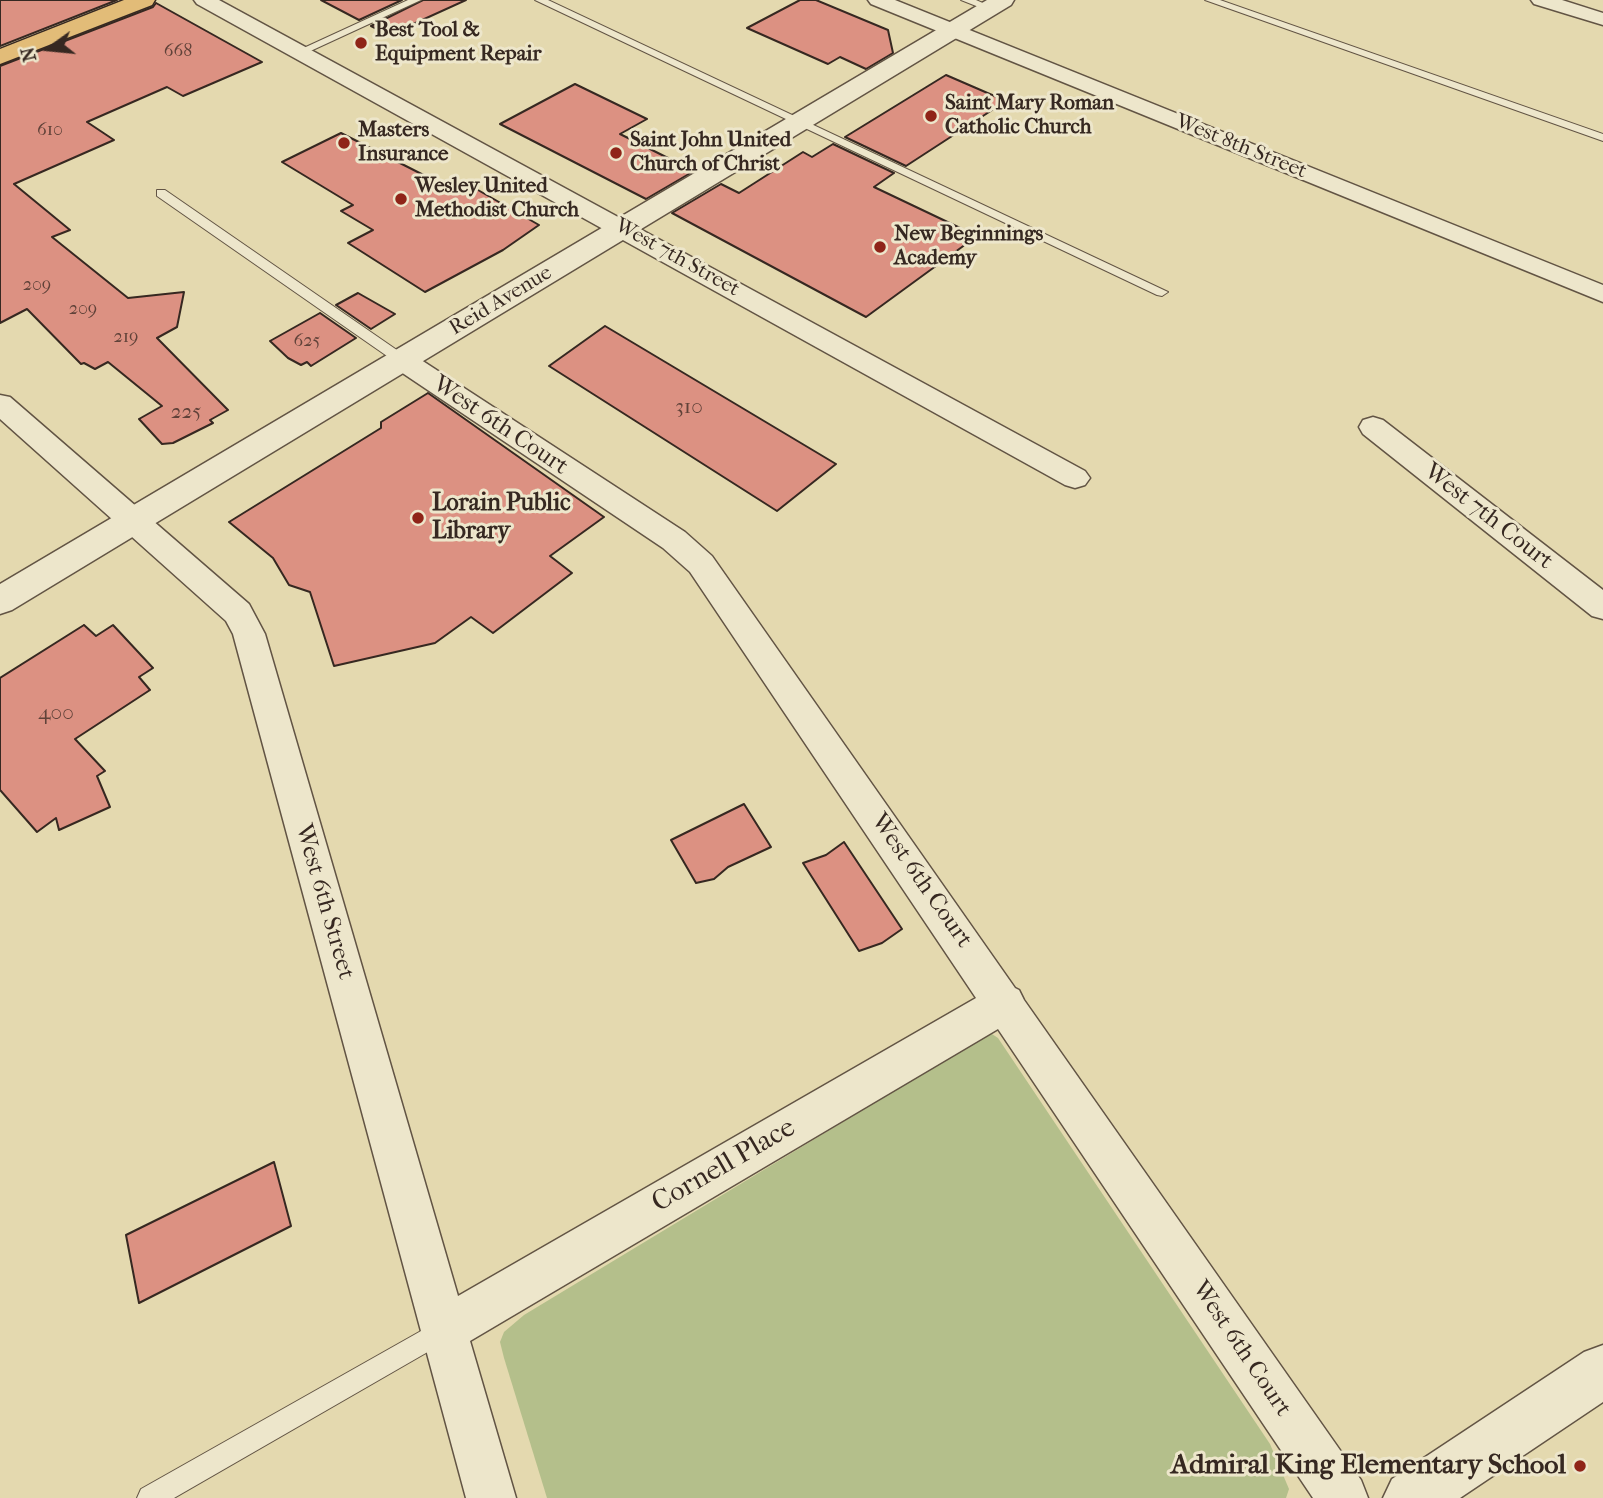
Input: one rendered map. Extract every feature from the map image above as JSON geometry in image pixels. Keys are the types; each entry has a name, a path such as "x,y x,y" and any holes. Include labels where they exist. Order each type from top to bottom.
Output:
{"main road":[{"path":"0,57 144,0"}],"street":[{"name":"West 7th Street","path":"204,0 1075,478"},
{"path":"1541,0 1603,19"},
{"name":"West 8th Street","path":"895,3 953,30 1603,294"},
{"name":"Reid Avenue","path":"0,601 953,30 986,3"},
{"name":"West 6th Court","path":"402,360 674,540 701,564 1343,1498"},
{"name":"West 6th Street","path":"0,404 238,613 248,634 491,1498"},
{"name":"West 7th Court","path":"1373,427 1603,607"},
{"name":"Cornell Place","path":"444,1330 1004,1003"},
{"path":"1411,1498 1603,1371"}],"lane":[{"path":"300,52 416,0"},
{"path":"540,0 1162,292"},
{"path":"1210,0 1603,138"},
{"path":"160,193 402,360"},
{"path":"150,1498 444,1330"}],"green space":[{"path":"992,1034 998,1038 1270,1444 1289,1489 1286,1498 547,1498 504,1358 500,1342 504,1332 524,1315"}],"building":[{"path":"0,0 117,0 0,46"},
{"path":"321,0 402,0 359,20"},
{"path":"423,0 466,0 389,35 371,26"},
{"path":"800,0 816,0 888,30 893,53 866,69 840,57 828,64 747,28"},
{"path":"156,3 262,62 183,96 167,87 87,122 114,140 14,184 70,230 52,237 128,298 184,292 177,327 157,338 228,410 210,420 213,423 173,443 162,444 139,419 162,406 108,362 95,369 81,364 27,309 0,323 0,66 153,7"},
{"path":"946,75 1006,101 906,166 845,137"},
{"path":"575,84 647,119 620,134 694,171 646,199 500,124"},
{"path":"341,133 451,189 464,182 539,225 503,250 425,292 348,243 373,230 341,211 353,205 282,162"},
{"path":"833,144 894,173 874,187 977,236 866,317 672,213 721,184 739,193 803,152 812,157"},
{"path":"358,293 395,314 371,329 336,305"},
{"path":"320,313 356,338 311,366 307,362 301,365 288,358 270,341"},
{"path":"605,326 836,464 777,511 549,366"},
{"path":"428,393 604,517 550,556 572,573 493,633 471,617 435,643 334,666 310,592 289,585 273,558 229,522 381,428 381,422"},
{"path":"84,625 96,636 113,625 153,668 139,677 150,690 75,739 105,771 97,776 110,807 59,830 56,818 37,832 0,790 0,678"},
{"path":"744,804 771,847 728,867 714,879 696,883 671,840"},
{"path":"844,842 902,929 882,943 859,951 803,863 826,855"},
{"path":"274,1162 291,1226 139,1303 126,1235"}],"place":[{"name":"Best Tool & Equipment Repair","path":"361,43"},
{"name":"Saint Mary Roman Catholic Church","path":"931,116"},
{"name":"Masters Insurance","path":"344,143"},
{"name":"Saint John United Church of Christ","path":"616,153"},
{"name":"Wesley United Methodist Church","path":"401,199"},
{"name":"New Beginnings Academy","path":"880,247"},
{"name":"Lorain Public Library","path":"418,518"},
{"name":"Admiral King Elementary School","path":"1580,1466"}]}
